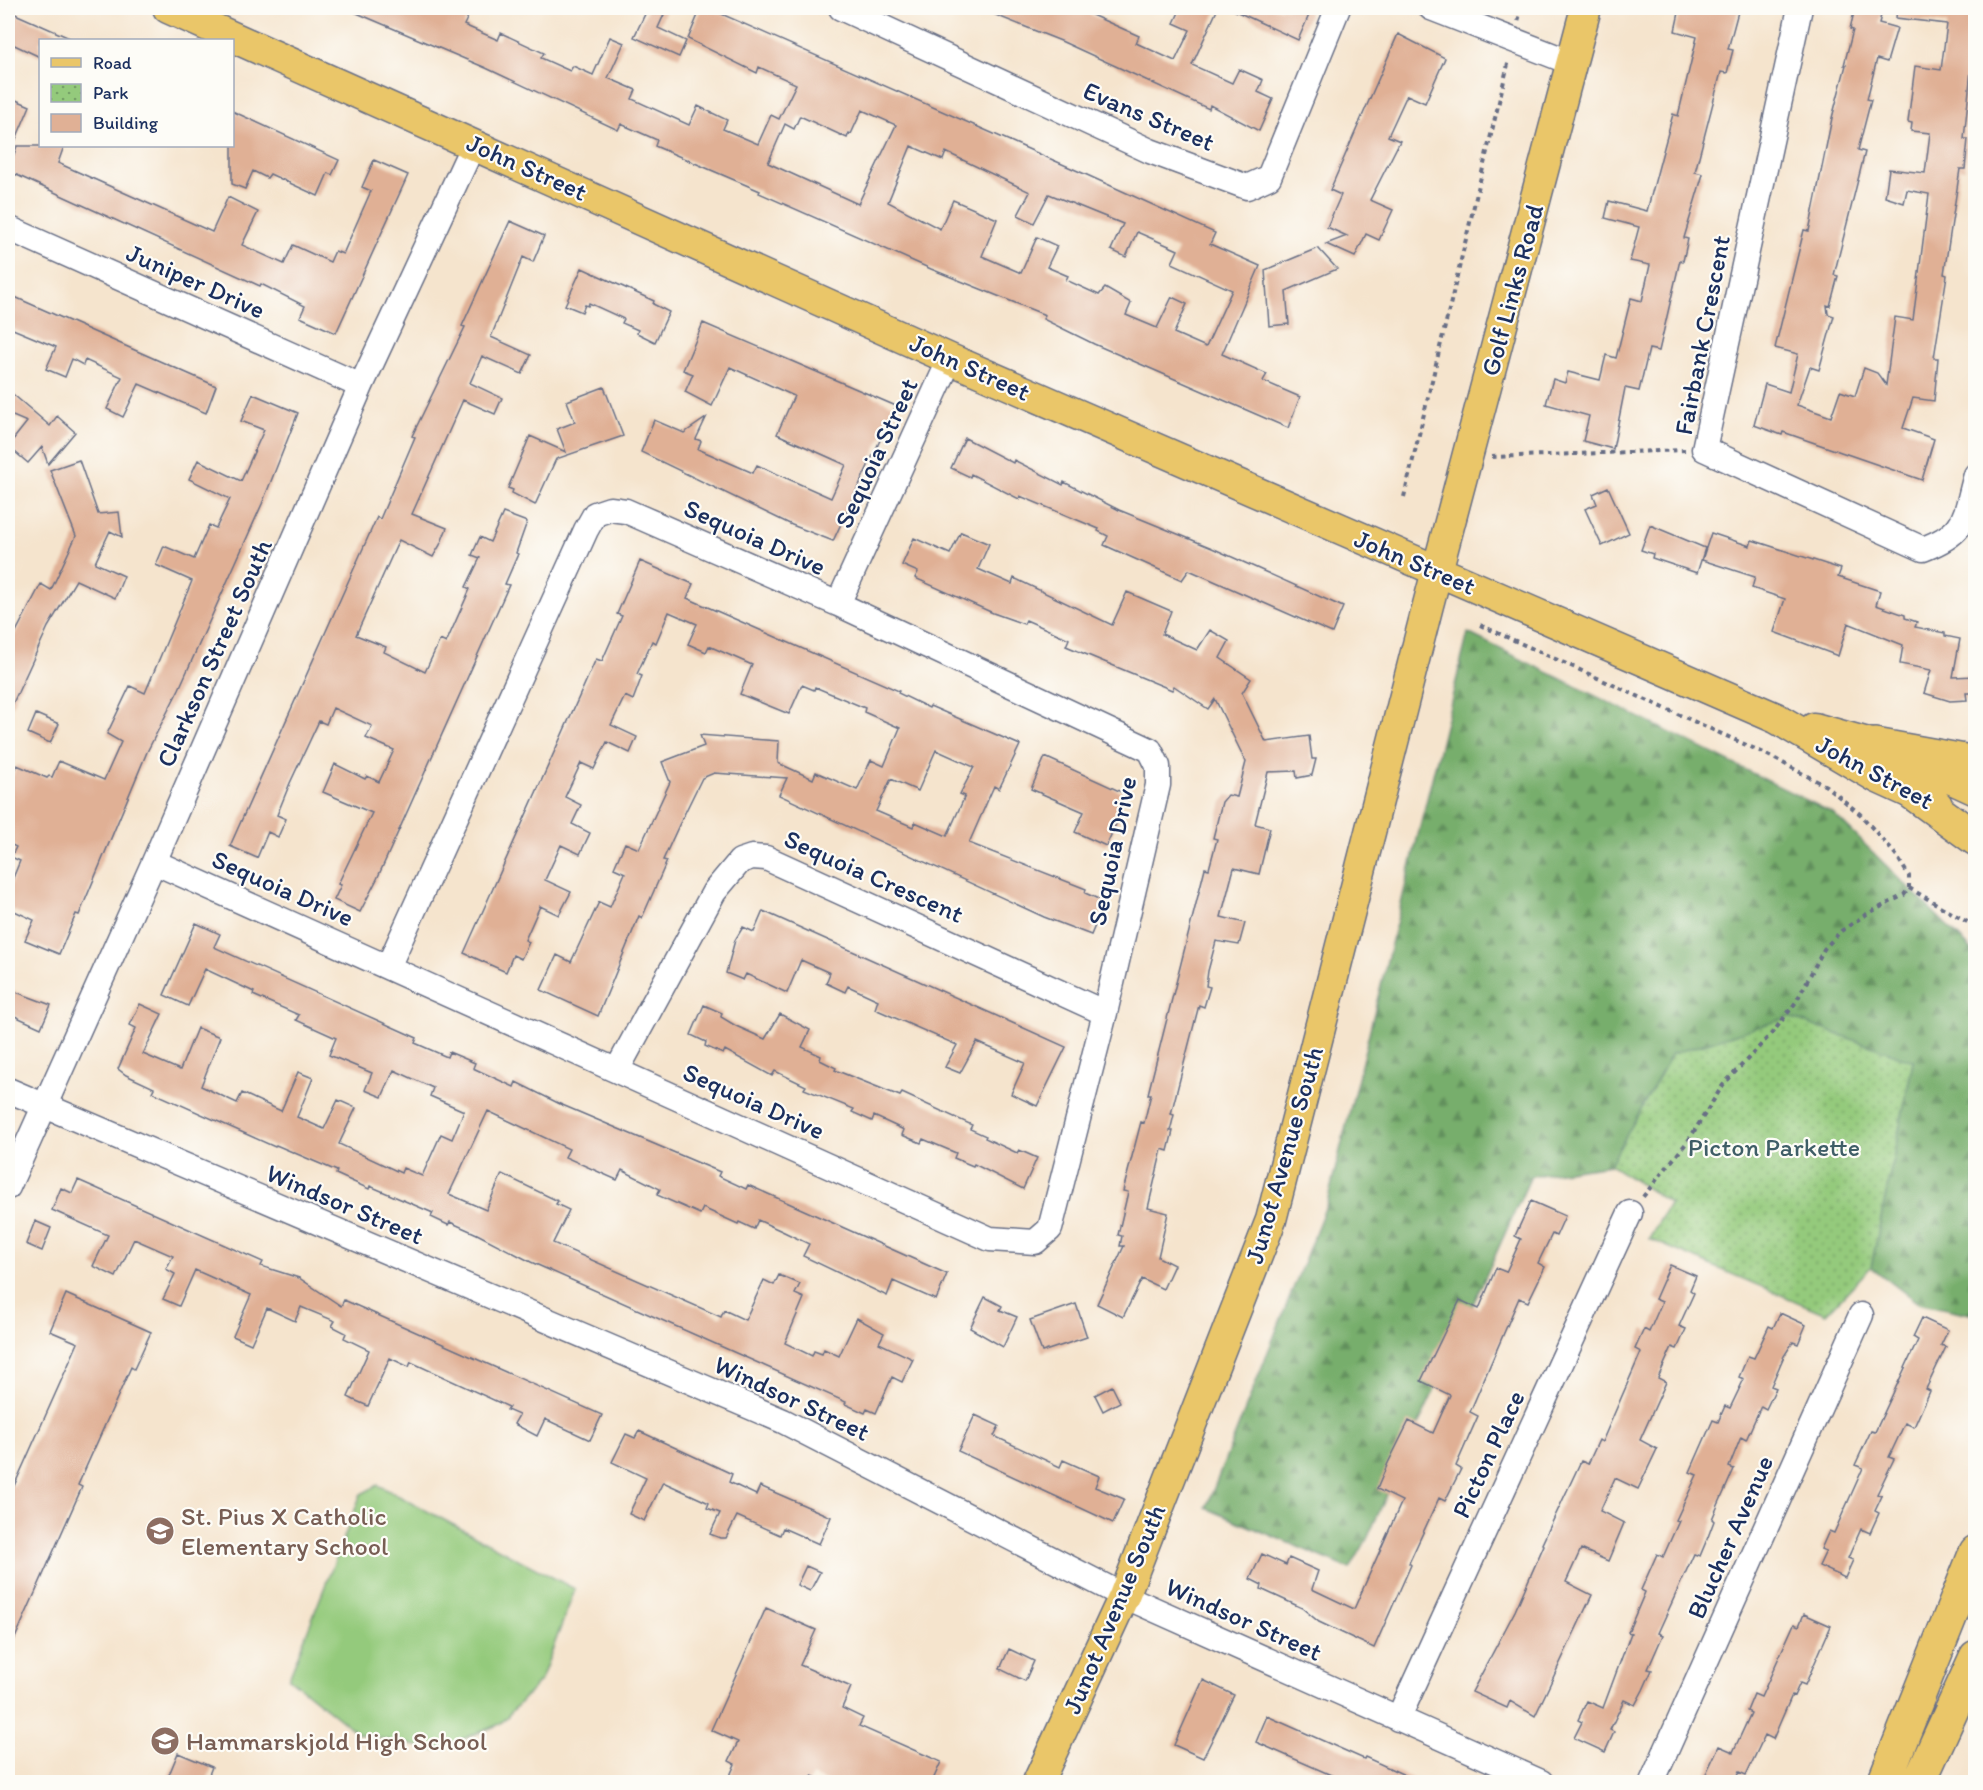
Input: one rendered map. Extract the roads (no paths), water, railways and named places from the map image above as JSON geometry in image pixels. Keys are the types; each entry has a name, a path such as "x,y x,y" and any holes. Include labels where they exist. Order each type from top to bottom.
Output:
{"highway":[{"path":"1875,745 1976,763"},
{"path":"1914,794 1976,838"},
{"path":"1884,1782 1976,1552"},
{"path":"1919,1782 1976,1657"}],"main road":[{"name":"John Street","path":"168,8 950,358 1776,718 1878,778 1976,824"},
{"name":"Golf Links Road","path":"1438,572 1586,8"},
{"name":"Junot Avenue South","path":"1038,1782 1124,1596 1271,1220 1438,572"},
{"name":"John Street","path":"1776,718 1875,745 1976,790"}],"street":[{"name":"Evans Street","path":"842,8 1150,151 1247,187 1269,177 1338,8"},
{"path":"1431,8 1572,63"},
{"name":"Fairbank Crescent","path":"1800,8 1704,449 1923,549 1948,539 1963,523 1976,475"},
{"name":"Clarkson Street South","path":"8,1187 154,862 361,387 474,143"},
{"name":"Juniper Drive","path":"8,228 361,387"},
{"name":"Sequoia Street","path":"838,604 950,358"},
{"name":"Sequoia Drive","path":"154,862 990,1239 1035,1242 1050,1229 1105,1013 1158,785 1158,766 1150,750 838,604 626,511 610,509 595,514 388,967"},
{"name":"Sequoia Crescent","path":"617,1070 714,892 740,861 752,857 766,858 1105,1013"},
{"name":"Windsor Street","path":"8,1090 43,1107 783,1421 1124,1596 1541,1782"},
{"name":"Picton Place","path":"1398,1719 1630,1213"},
{"name":"Blucher Avenue","path":"1652,1782 1861,1315"}],"place":[{"name":"St. Pius X Catholic Elementary School","path":"160,1531"},
{"name":"Hammarskjold High School","path":"165,1741"}],"park label":[{"name":"Picton Parkette","path":"1774,1147"}]}
